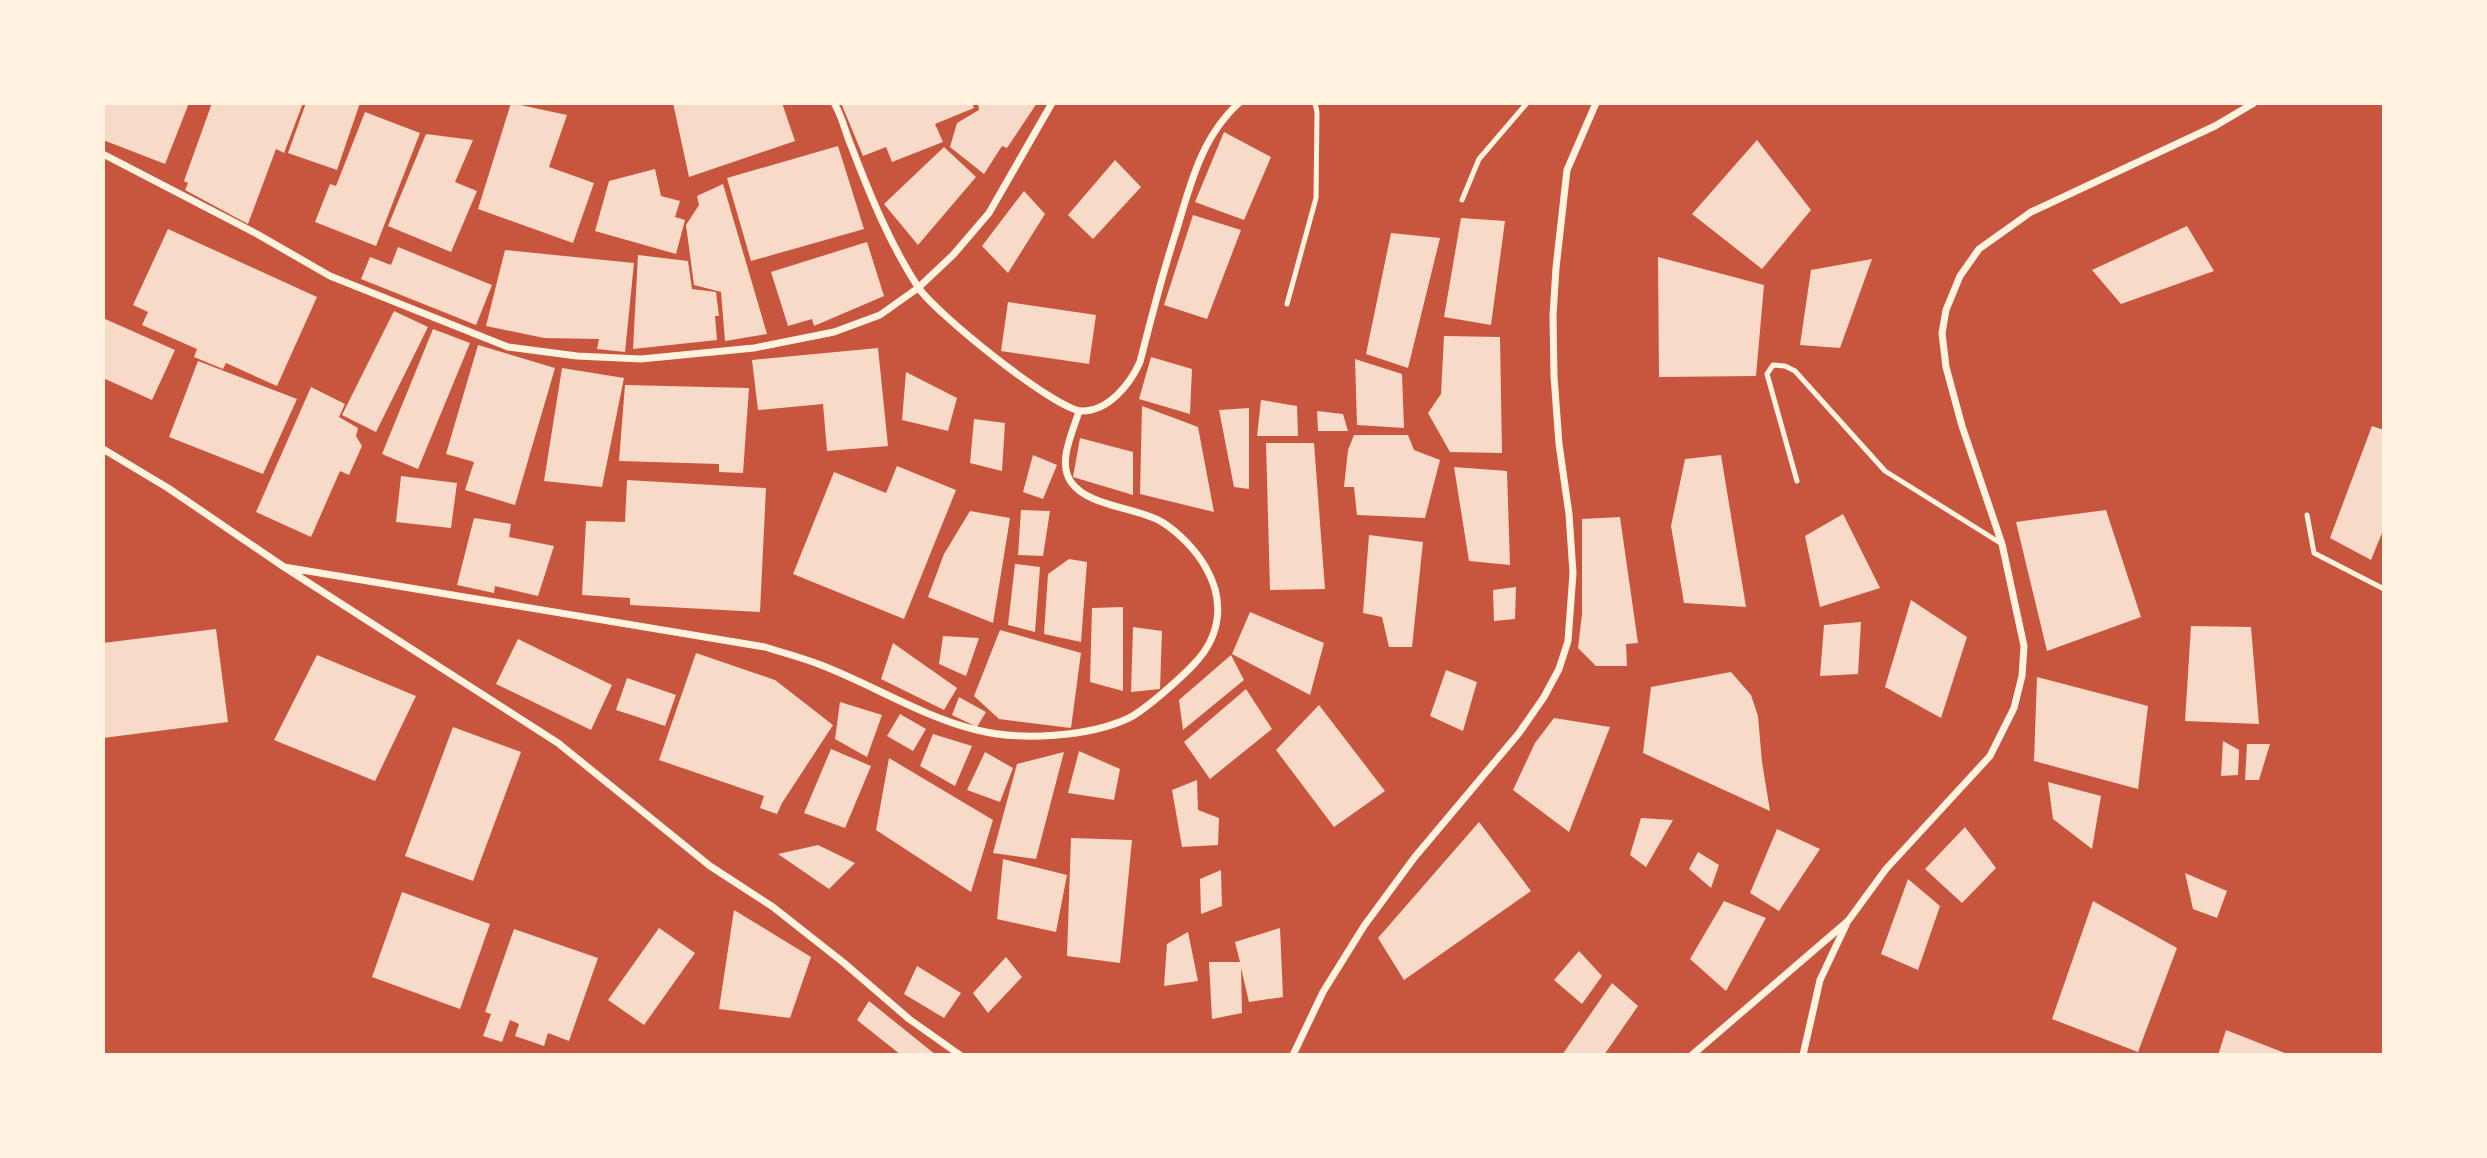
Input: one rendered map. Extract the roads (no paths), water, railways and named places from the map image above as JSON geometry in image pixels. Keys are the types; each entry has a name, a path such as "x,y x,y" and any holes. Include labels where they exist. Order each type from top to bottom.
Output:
{"street":[{"path":"834,103 883,222 918,288 978,345 1056,401 1079,411 1096,407 1113,398 1127,386 1134,374 1140,362 1194,173 1214,131 1239,103"},
{"path":"103,154 257,233 330,275 508,347 577,356 641,359 754,348 834,332 880,315 918,288 953,255 989,213 1052,103"},
{"path":"1293,1055 1323,992 1376,908 1482,774 1519,733 1544,697 1559,669 1568,640 1573,573 1554,376 1555,280 1567,170 1596,103"},
{"path":"1803,1055 1820,981 1848,921 1886,869 1990,755 2014,708 2022,676 2024,646 2002,544 1962,426 1946,368 1942,332 1946,310 1960,276 1979,249 2031,212 2215,125 2254,103"},
{"path":"284,567 765,647 820,664 923,710 977,730 1028,736 1079,733 1129,718 1183,676 1208,648 1214,633 1219,601 1206,566 1190,547 1162,522 1083,494 1070,481 1065,459 1079,411"},
{"path":"103,449 168,488 284,567 558,743 710,866 773,907 844,963 909,1020 960,1055"},
{"path":"1692,1055 1848,921"}],"lane":[{"path":"1287,304 1316,198 1315,103"},
{"path":"1462,200 1479,159 1527,103"},
{"path":"1797,481 1767,374 1773,365 1796,370 1885,471 2002,544"},
{"path":"2307,515 2314,554 2384,589"}]}
